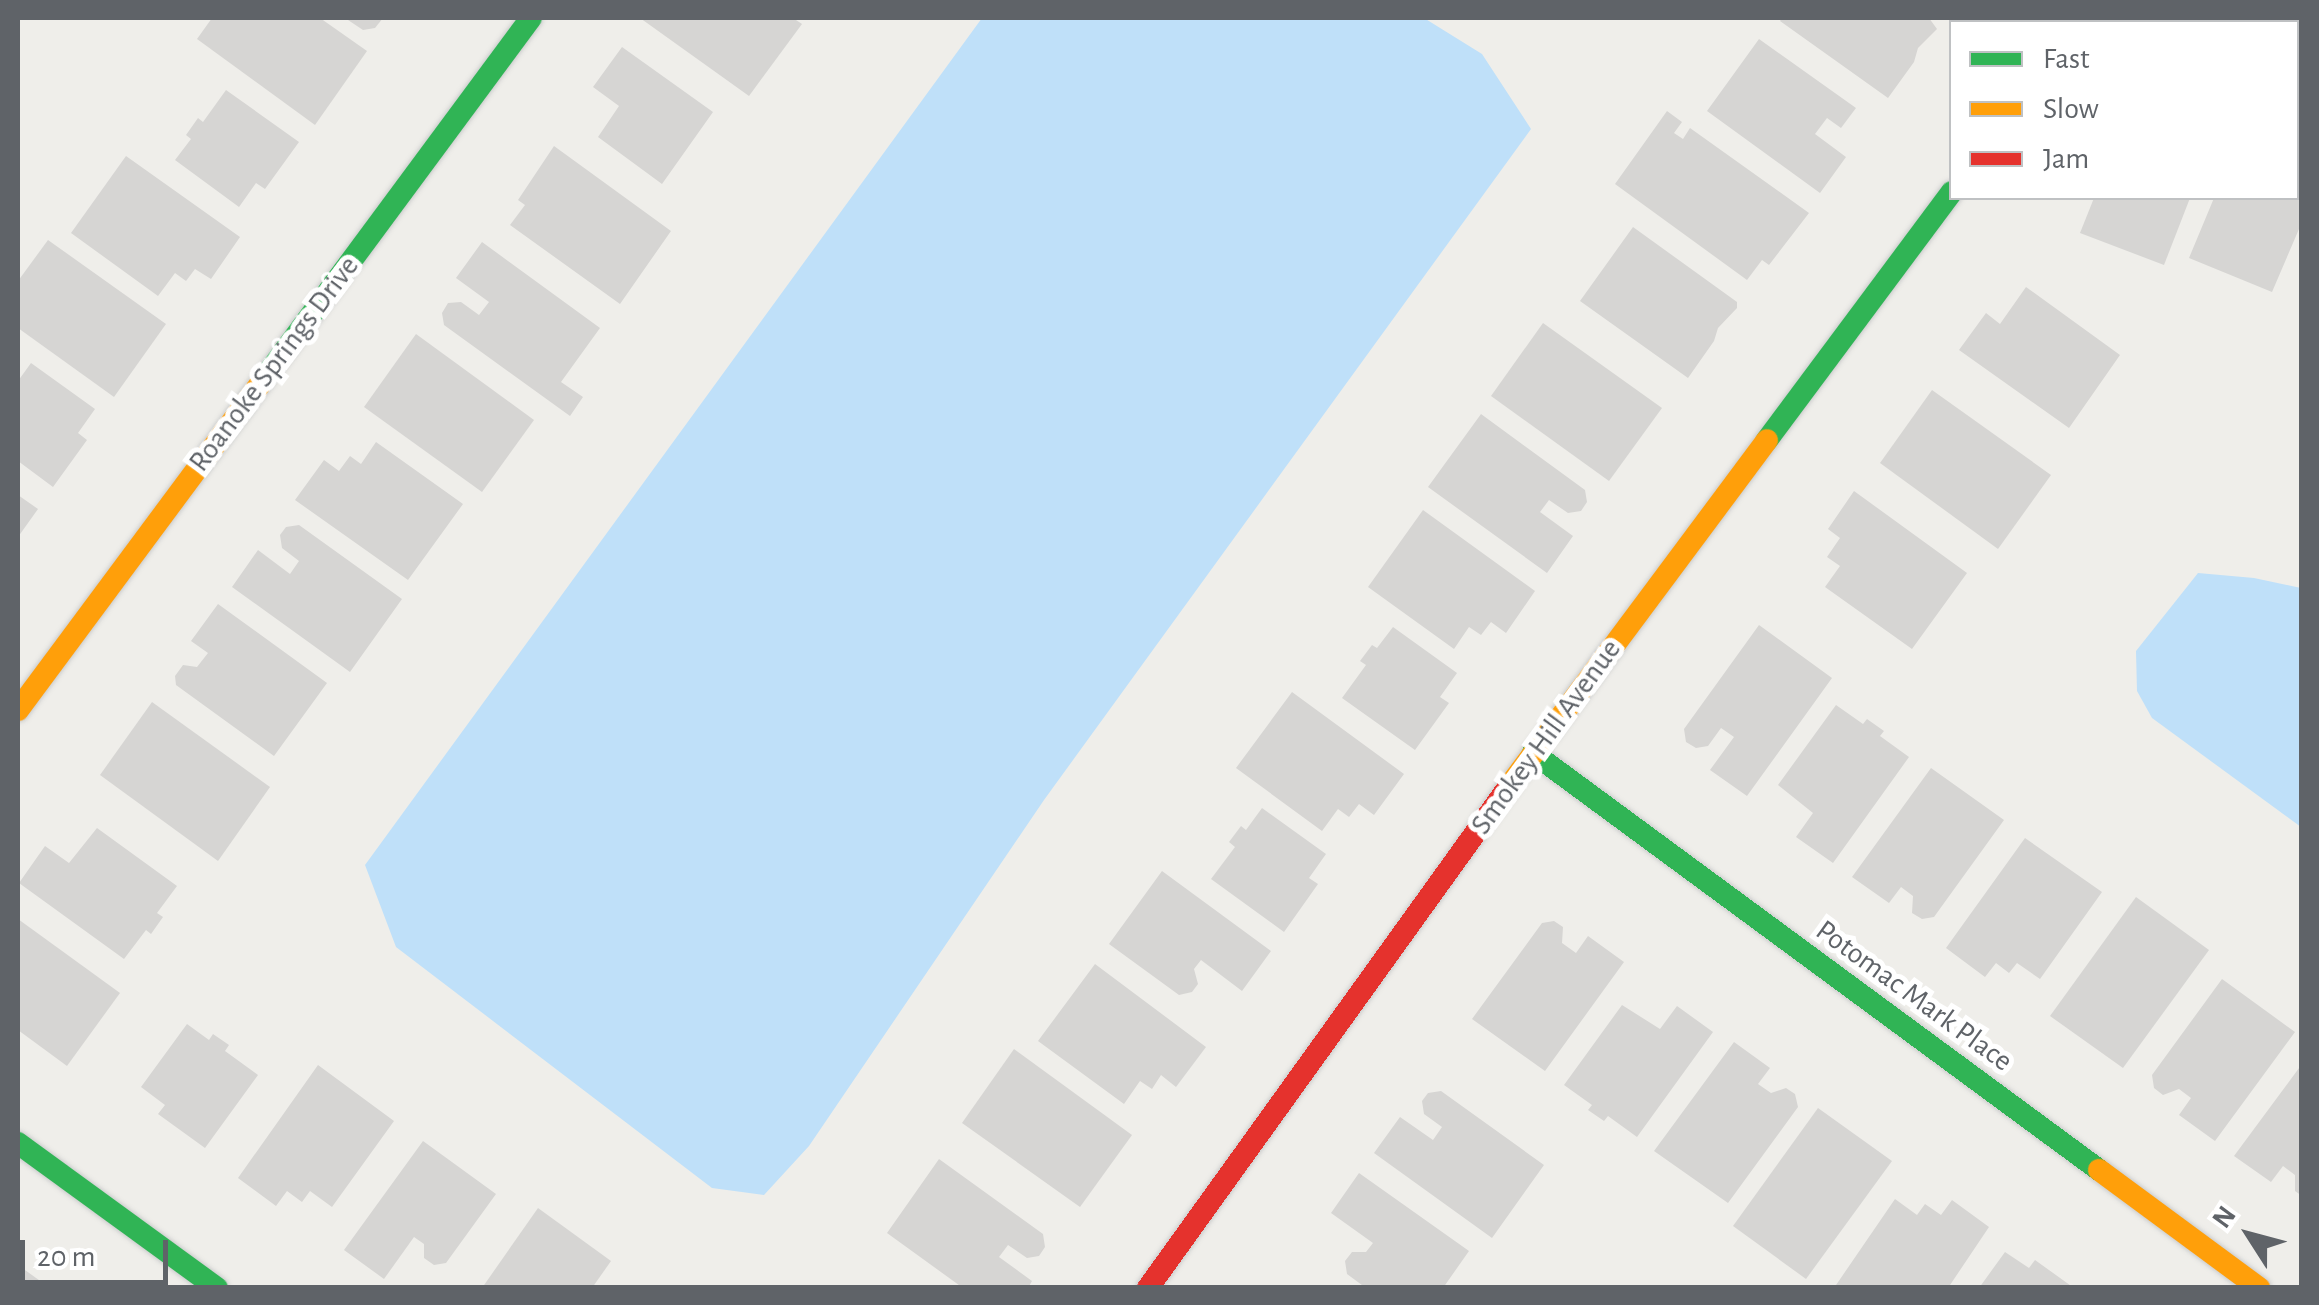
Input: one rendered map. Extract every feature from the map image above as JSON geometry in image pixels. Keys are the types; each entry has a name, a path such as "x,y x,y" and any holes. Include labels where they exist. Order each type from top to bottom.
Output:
{"street":[{"name":"Roanoke Springs Drive","path":"18,710 532,18"},
{"name":"Smokey Hill Avenue","path":"1148,1288 1533,753 1949,196"},
{"name":"Potomac Mark Place","path":"1533,753 2258,1288"},
{"path":"18,1144 217,1288"}],"water":[{"path":"982,18 1424,18 1482,54 1531,129 1044,800 809,1146 764,1195 712,1188 396,947 365,865"},
{"path":"2198,573 2254,578 2301,588 2301,827 2152,718 2137,691 2136,651"}],"building":[{"path":"212,18 320,18 367,51 315,125 197,39"},
{"path":"345,18 383,18 375,28 363,30"},
{"path":"640,18 793,18 802,24 749,96"},
{"path":"1929,18 1937,29 1918,48 1914,62 1888,98 1780,21"},
{"path":"1759,39 1856,108 1841,128 1827,118 1815,134 1846,157 1820,193 1707,111"},
{"path":"622,47 713,112 662,184 598,137 619,106 593,87"},
{"path":"226,90 299,142 265,189 256,183 239,207 175,160 191,139 186,135 198,118 203,122"},
{"path":"1667,111 1682,122 1674,133 1683,139 1690,128 1809,213 1769,265 1762,260 1747,280 1615,184"},
{"path":"554,146 671,231 620,304 510,225 525,205 518,200"},
{"path":"126,156 240,237 211,279 195,269 186,281 175,273 158,296 71,233"},
{"path":"2299,156 2302,157 2302,222 2272,292 2189,258 2213,200 2299,200"},
{"path":"2093,200 2189,200 2164,265 2080,233"},
{"path":"1633,227 1737,302 1737,308 1718,328 1714,341 1688,378 1580,301"},
{"path":"48,240 166,324 114,397 18,328 18,281"},
{"path":"482,242 600,328 561,382 583,397 570,416 444,325 442,313 448,303 461,302 479,315 489,302 456,278"},
{"path":"2026,287 2120,355 2069,428 1959,350 1986,313 2000,324"},
{"path":"1543,323 1662,408 1609,481 1491,396"},
{"path":"416,334 534,420 482,492 364,407"},
{"path":"31,363 95,409 78,433 87,440 53,487 18,461 18,381"},
{"path":"1932,390 2051,475 1998,549 1880,463"},
{"path":"1481,414 1585,490 1587,502 1581,511 1568,513 1549,500 1540,512 1573,536 1547,573 1428,487"},
{"path":"376,442 463,504 408,580 295,500 324,460 339,471 350,456 361,464"},
{"path":"1854,491 1967,573 1912,649 1825,587 1840,566 1827,557 1840,538 1828,529"},
{"path":"18,495 38,509 18,537"},
{"path":"1423,510 1535,591 1506,633 1491,622 1481,635 1469,627 1454,649 1368,587"},
{"path":"299,525 402,599 350,672 232,587 258,550 290,574 299,561 282,548 280,535 286,527"},
{"path":"218,604 327,683 274,756 176,685 175,676 183,665 197,667 208,653 191,641"},
{"path":"1759,625 1832,678 1747,796 1710,770 1734,737 1721,728 1708,746 1696,748 1686,742 1684,729"},
{"path":"1393,627 1457,673 1440,697 1449,703 1415,750 1342,698 1366,665 1360,661 1372,645 1377,648"},
{"path":"1292,692 1404,774 1374,815 1359,804 1349,817 1338,809 1322,831 1236,768"},
{"path":"152,702 270,787 218,861 100,775"},
{"path":"1836,705 1863,724 1867,719 1884,731 1880,736 1909,757 1833,863 1796,837 1813,813 1778,785"},
{"path":"1931,768 2004,820 1934,917 1922,919 1912,913 1913,896 1901,887 1889,903 1852,877"},
{"path":"1262,808 1326,854 1309,878 1318,884 1284,932 1211,879 1235,847 1229,842 1241,826 1246,830"},
{"path":"97,828 177,886 157,913 163,917 151,934 146,930 124,959 19,883 45,846 69,863"},
{"path":"2025,838 2102,892 2040,979 2017,963 2009,973 1996,963 1985,977 1946,948"},
{"path":"1162,871 1271,951 1242,991 1201,960 1194,969 1198,984 1192,992 1179,995 1109,944"},
{"path":"2136,897 2209,950 2123,1068 2050,1016"},
{"path":"18,919 120,993 67,1066 18,1030"},
{"path":"1554,921 1563,927 1562,943 1576,953 1588,936 1624,962 1545,1071 1472,1019 1542,923"},
{"path":"1095,964 1206,1047 1176,1087 1161,1075 1152,1089 1140,1081 1124,1104 1038,1041"},
{"path":"2222,979 2295,1032 2215,1141 2179,1115 2191,1098 2179,1089 2163,1095 2154,1088 2152,1075"},
{"path":"1622,1005 1660,1029 1677,1006 1713,1032 1637,1137 1608,1116 1604,1121 1588,1110 1592,1105 1564,1085"},
{"path":"187,1024 209,1040 213,1034 229,1045 225,1051 258,1075 205,1148 158,1114 165,1105 141,1087"},
{"path":"1734,1042 1770,1068 1758,1084 1771,1093 1786,1088 1795,1094 1798,1107 1728,1203 1654,1151"},
{"path":"1014,1049 1132,1135 1080,1207 962,1123"},
{"path":"2302,1064 2302,1196 2295,1191 2295,1175 2283,1166 2271,1182 2234,1156"},
{"path":"318,1065 394,1121 332,1207 310,1191 302,1202 287,1191 276,1206 238,1178"},
{"path":"1441,1091 1544,1165 1492,1238 1374,1153 1400,1117 1433,1140 1442,1127 1424,1114 1422,1101 1428,1093"},
{"path":"1818,1108 1892,1161 1806,1279 1733,1226"},
{"path":"423,1141 496,1194 446,1263 434,1265 424,1258 424,1244 414,1237 384,1279 344,1250"},
{"path":"939,1159 1043,1234 1045,1247 1039,1256 1027,1258 1008,1245 999,1257 1032,1281 1028,1288 963,1288 887,1233"},
{"path":"1359,1173 1469,1251 1443,1288 1366,1288 1347,1274 1345,1261 1352,1252 1366,1252 1373,1243 1331,1213"},
{"path":"1895,1199 1917,1215 1925,1204 1941,1215 1952,1200 1989,1227 1948,1288 1834,1288"},
{"path":"538,1208 611,1261 592,1288 482,1288"},
{"path":"2005,1252 2029,1268 2035,1260 2074,1288 1979,1288"},
{"path":"18,1265 50,1288 18,1288"}],"traffic: fast":[{"path":"263,380 531,18"},
{"path":"1767,440 1949,196"},
{"path":"1533,753 2099,1170"},
{"path":"18,1143 217,1288"}],"traffic: slow":[{"path":"18,710 263,380"},
{"path":"1507,789 1767,440"},
{"path":"2099,1170 2259,1288"}],"traffic: jam":[{"path":"1148,1288 1507,789"}]}
